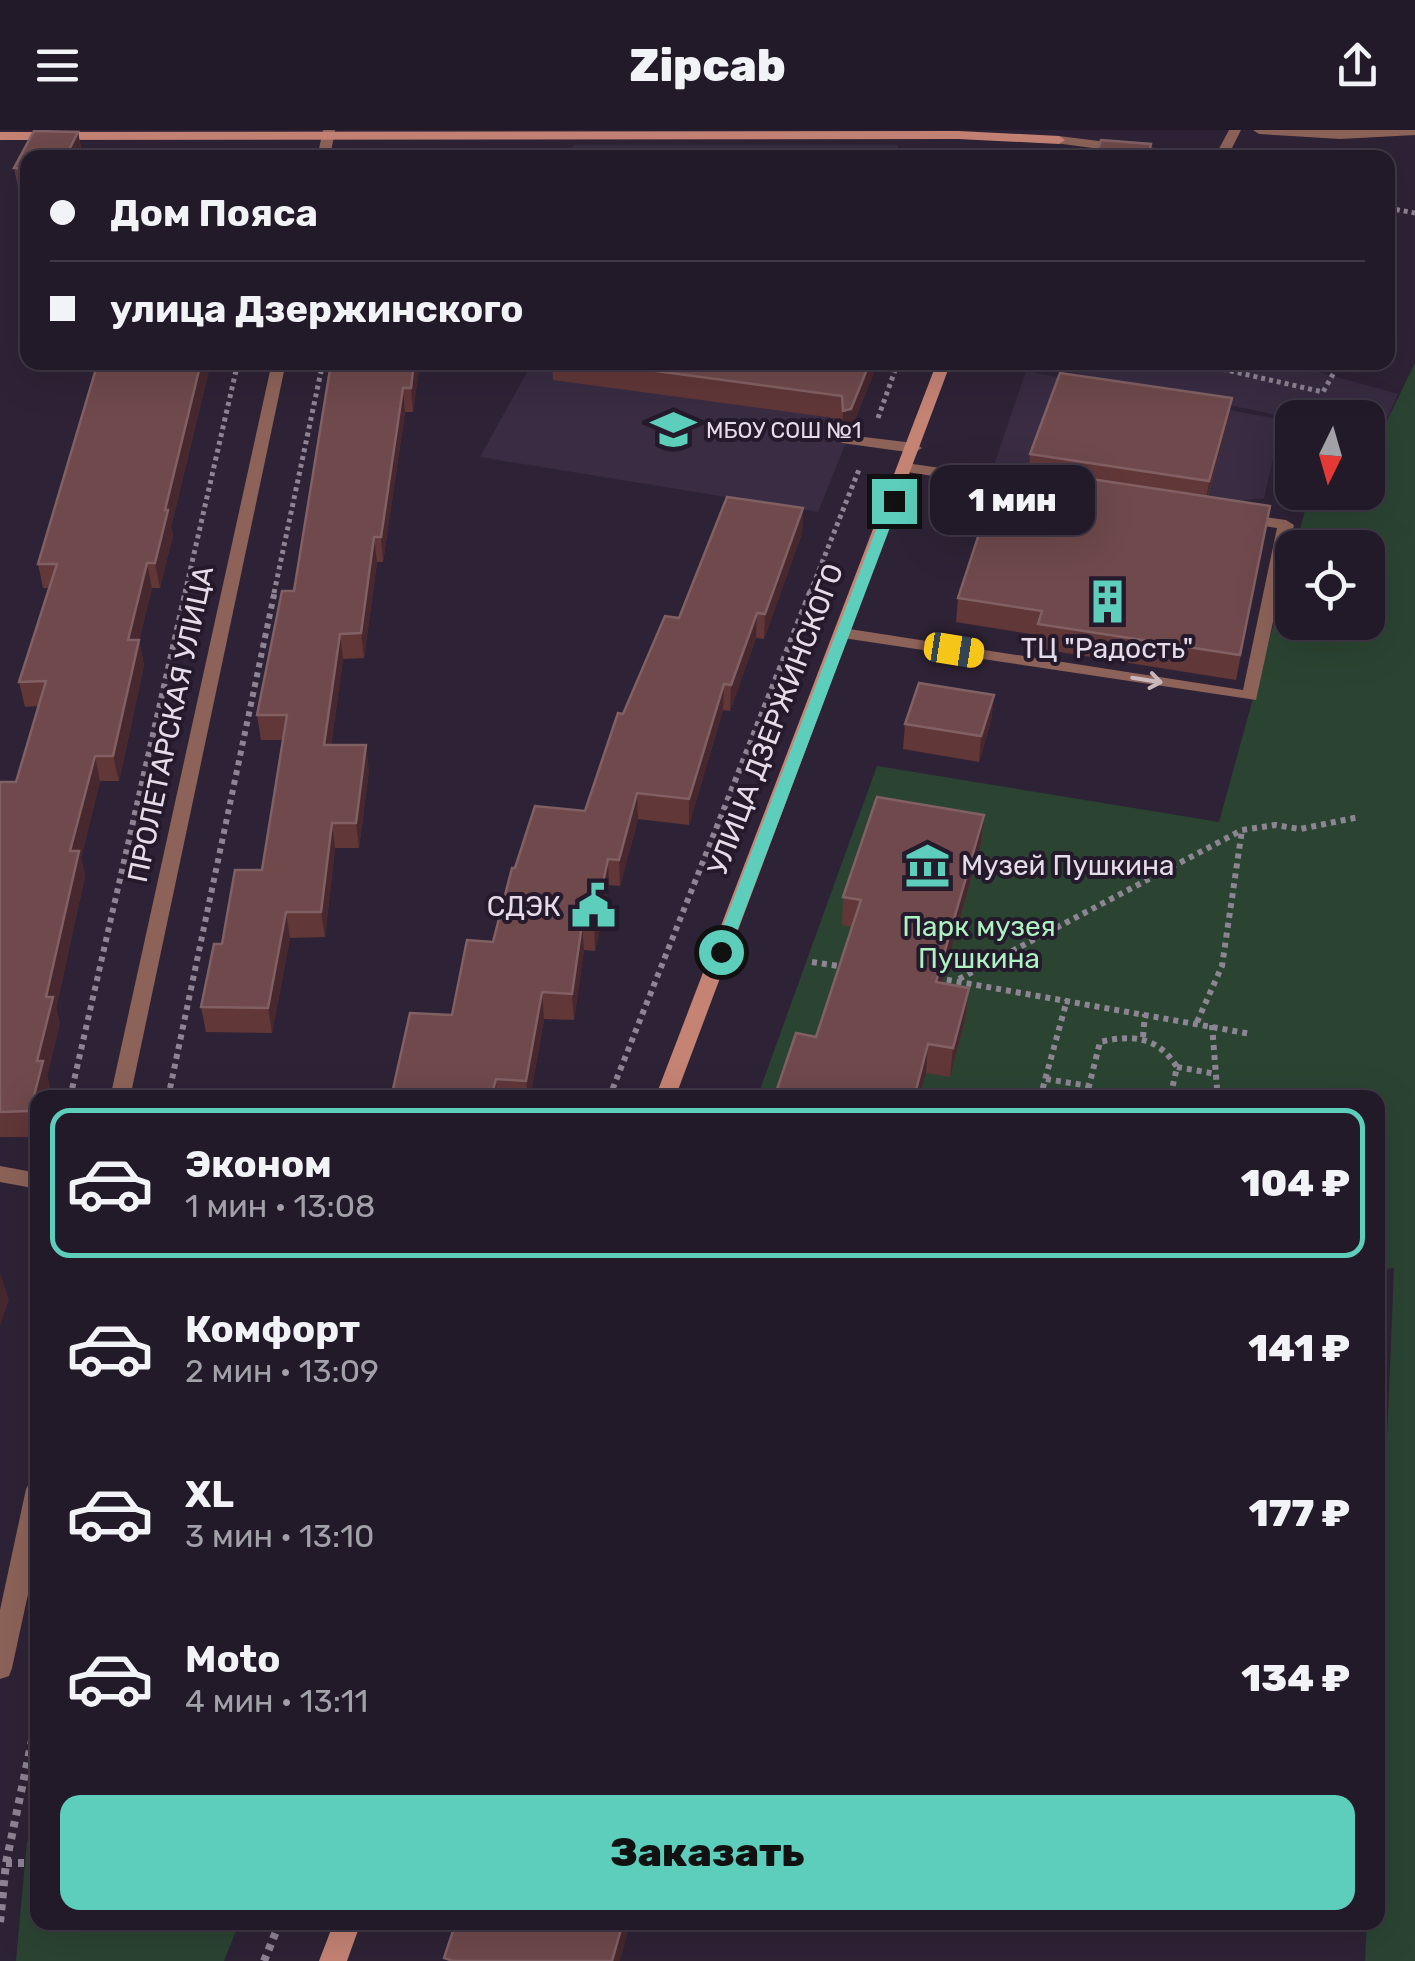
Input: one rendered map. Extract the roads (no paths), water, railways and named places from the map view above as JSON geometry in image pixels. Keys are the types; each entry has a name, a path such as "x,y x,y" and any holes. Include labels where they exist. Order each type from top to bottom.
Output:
{"street":[{"path":"1259,130 1340,135 1415,131"},
{"path":"958,133 962,150"},
{"path":"0,136 958,133 1062,135 1153,150"},
{"name":"ПРОЛЕТАРСКАЯ УЛИЦА","path":"122,1090 277,370"},
{"name":"УЛИЦА ДЗЕРЖИНСКОГО","path":"668,1090 941,370"},
{"path":"847,440 914,448"},
{"path":"906,468 1050,490"},
{"path":"843,633 1250,696 1286,525 1227,516"},
{"path":"0,1174 30,1180"},
{"path":"0,1668 30,1527"},
{"path":"333,1961 345,1930"}],"place":[{"name":"МБОУ СОШ №1","path":"673,430"},
{"name":"ТЦ \"Радость\"","path":"1107,602"},
{"name":"Музей Пушкина","path":"928,865"},
{"name":"СДЭК","path":"594,906"}],"park label":[{"name":"Парк музея Пушкина","path":"979,942"}]}
